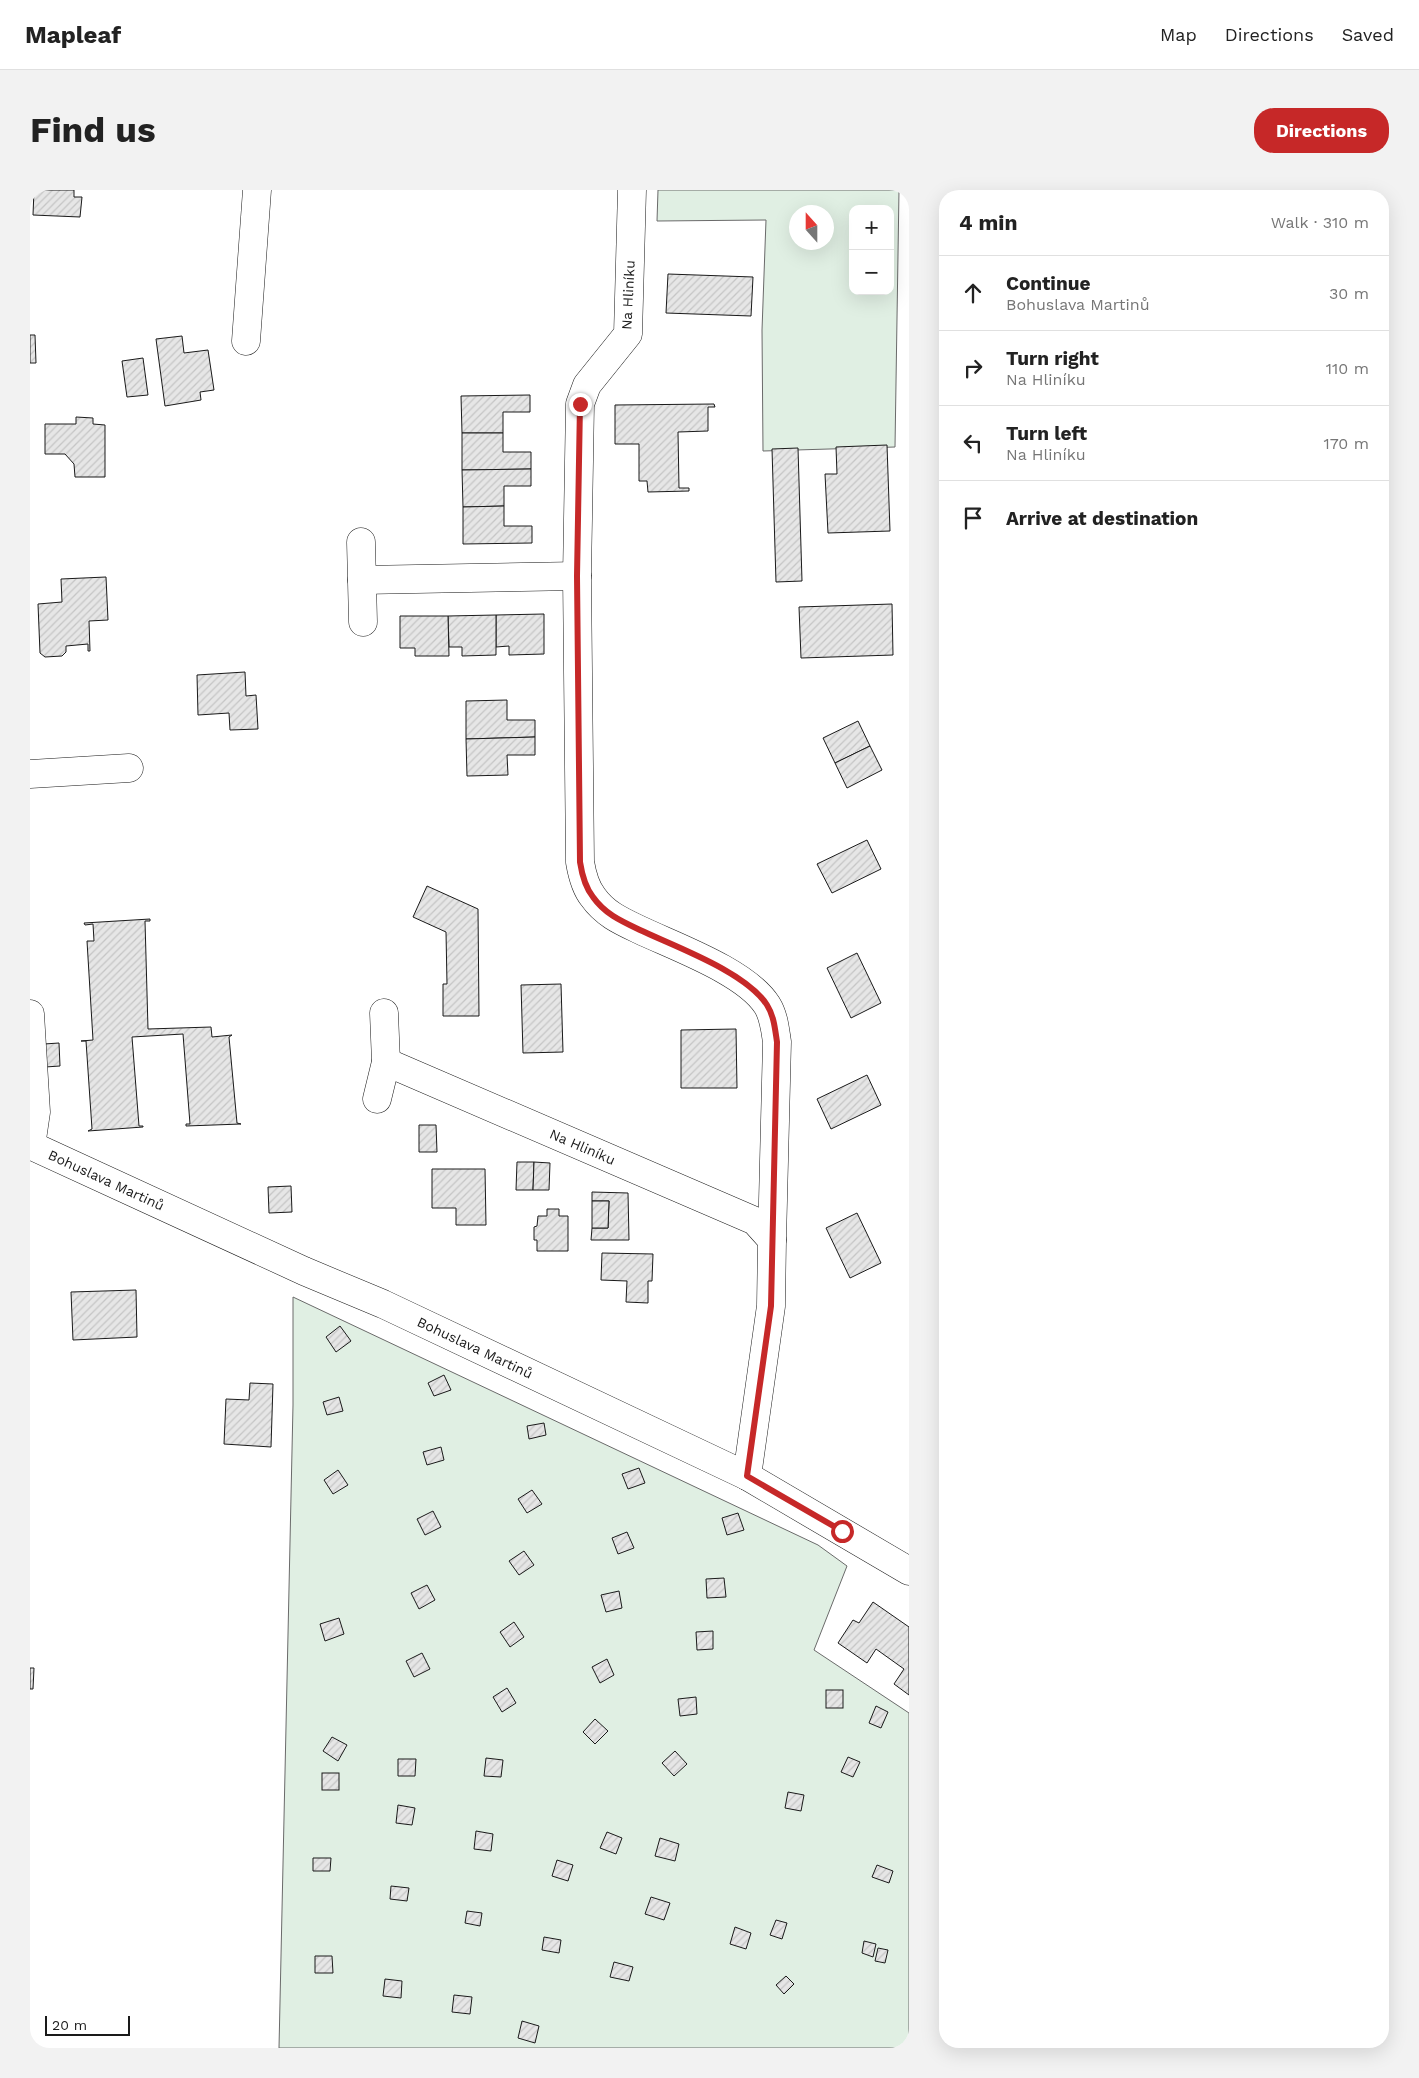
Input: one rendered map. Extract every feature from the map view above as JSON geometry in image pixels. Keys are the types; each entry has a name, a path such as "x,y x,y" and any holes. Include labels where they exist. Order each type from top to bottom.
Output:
{"street":[{"path":"246,341 257,190"},
{"name":"Na Hliníku","path":"632,190 628,334 587,385 580,404 577,576 580,862 584,881 592,897 610,916 735,975 757,990 768,1006 774,1021 777,1042 771,1306 747,1476"},
{"path":"361,542 363,622"},
{"path":"362,580 577,576"},
{"path":"30,774 129,768"},
{"path":"377,1099 386,1062 384,1013"},
{"path":"30,1014 36,1112 31,1145"},
{"name":"Na Hliníku","path":"386,1062 755,1221 772,1240"},
{"name":"Bohuslava Martinů","path":"31,1145 304,1271 383,1304 747,1476 909,1571"}],"green space":[{"path":"658,190 899,190 895,447 763,451 762,330 766,220 657,221"},
{"path":"293,1297 818,1545 847,1566 814,1650 909,1713 909,2048 279,2048 293,1405"}],"building":[{"path":"34,190 74,190 74,197 82,197 80,217 33,215"},
{"path":"668,274 753,277 751,316 666,313"},
{"path":"30,335 35,335 36,363 30,363"},
{"path":"182,336 184,353 208,350 214,390 200,392 201,400 165,406 156,339"},
{"path":"143,358 148,395 127,397 122,361"},
{"path":"530,395 530,412 503,412 503,433 462,433 461,396"},
{"path":"714,404 715,407 708,407 708,431 678,432 679,488 689,488 689,491 648,492 647,481 639,481 639,444 615,444 615,405"},
{"path":"76,417 93,418 93,424 105,425 105,477 75,477 74,464 65,454 45,454 45,424 76,424"},
{"path":"462,433 503,433 503,452 531,452 531,469 462,470"},
{"path":"887,445 890,531 828,533 825,474 837,474 836,447"},
{"path":"798,448 802,581 776,582 772,449"},
{"path":"531,469 531,486 504,486 504,506 463,507 462,470"},
{"path":"504,506 504,526 532,526 532,543 463,544 463,507"},
{"path":"106,577 108,620 89,621 90,651 88,651 88,644 66,646 66,652 62,656 45,657 40,653 38,604 62,602 61,579"},
{"path":"892,604 893,655 801,658 799,607"},
{"path":"544,614 544,654 509,655 509,646 496,647 496,615"},
{"path":"496,615 496,655 462,656 462,647 449,647 448,616"},
{"path":"400,616 448,616 449,656 415,656 415,648 400,648"},
{"path":"245,672 246,696 256,695 258,729 230,730 229,713 198,715 197,675"},
{"path":"507,700 507,720 535,720 535,737 466,739 466,701"},
{"path":"858,721 870,746 835,763 823,738"},
{"path":"535,737 535,755 507,755 508,775 467,776 466,739"},
{"path":"870,746 882,770 847,788 835,763"},
{"path":"867,840 881,869 832,893 817,864"},
{"path":"427,886 478,909 479,1016 443,1016 443,984 447,984 446,932 413,917"},
{"path":"150,919 150,921 145,921 148,1029 211,1027 212,1037 232,1035 229,1037 237,1123 241,1124 186,1126 186,1124 190,1124 183,1034 132,1037 139,1126 143,1127 88,1131 92,1129 86,1041 81,1041 93,1040 87,941 94,941 93,924 85,925 84,923"},
{"path":"857,953 881,1003 851,1018 827,968"},
{"path":"561,984 563,1052 523,1053 521,985"},
{"path":"736,1029 737,1088 681,1088 681,1030"},
{"path":"59,1043 60,1066 45,1067 44,1044"},
{"path":"867,1075 881,1105 831,1129 817,1099"},
{"path":"419,1125 436,1125 437,1152 419,1152"},
{"path":"517,1162 534,1162 533,1190 516,1190"},
{"path":"534,1162 550,1163 549,1190 533,1190"},
{"path":"432,1169 485,1169 486,1225 456,1225 456,1208 432,1208"},
{"path":"291,1186 292,1212 269,1213 268,1187"},
{"path":"592,1192 628,1193 629,1240 591,1240 592,1228 608,1228 609,1201 592,1201"},
{"path":"592,1201 609,1201 608,1228 592,1228"},
{"path":"547,1209 559,1209 559,1216 568,1216 568,1251 537,1251 537,1240 534,1240 534,1227 537,1226 538,1216 547,1216"},
{"path":"857,1213 881,1263 850,1278 826,1228"},
{"path":"602,1253 653,1254 652,1281 648,1281 648,1303 626,1302 627,1281 601,1280"},
{"path":"136,1290 137,1337 73,1340 71,1292"},
{"path":"340,1326 351,1341 336,1352 326,1337"},
{"path":"444,1375 451,1390 434,1396 428,1383"},
{"path":"250,1383 273,1384 271,1447 224,1444 226,1399 249,1400"},
{"path":"339,1397 343,1411 327,1415 323,1402"},
{"path":"544,1423 546,1435 529,1439 527,1426"},
{"path":"441,1447 444,1460 427,1465 423,1452"},
{"path":"639,1468 645,1483 628,1489 622,1474"},
{"path":"338,1470 348,1485 333,1494 324,1480"},
{"path":"532,1490 542,1504 527,1513 518,1499"},
{"path":"433,1511 441,1527 425,1535 417,1519"},
{"path":"738,1513 744,1530 727,1535 722,1518"},
{"path":"627,1532 634,1548 618,1554 612,1538"},
{"path":"524,1551 534,1565 519,1575 509,1561"},
{"path":"724,1578 726,1597 707,1598 706,1579"},
{"path":"427,1585 435,1600 419,1609 411,1593"},
{"path":"619,1591 622,1608 606,1612 601,1595"},
{"path":"873,1602 909,1627 909,1695 894,1684 904,1669 876,1649 867,1663 838,1643 853,1620 859,1623"},
{"path":"339,1618 344,1634 325,1641 320,1624"},
{"path":"514,1622 524,1637 510,1647 500,1632"},
{"path":"713,1631 713,1649 697,1650 696,1632"},
{"path":"422,1653 430,1669 414,1677 406,1661"},
{"path":"607,1659 614,1675 600,1683 592,1667"},
{"path":"30,1668 34,1668 33,1689 30,1689"},
{"path":"507,1688 516,1703 502,1712 493,1697"},
{"path":"826,1690 843,1690 843,1708 826,1708"},
{"path":"696,1697 697,1714 680,1716 678,1699"},
{"path":"876,1706 888,1712 881,1728 869,1723"},
{"path":"595,1719 608,1731 595,1744 583,1732"},
{"path":"332,1737 347,1745 338,1761 323,1751"},
{"path":"675,1751 687,1764 674,1776 662,1763"},
{"path":"848,1757 860,1762 853,1777 841,1772"},
{"path":"486,1758 503,1760 501,1777 484,1776"},
{"path":"398,1759 416,1759 415,1776 398,1776"},
{"path":"322,1773 339,1773 339,1790 322,1790"},
{"path":"788,1792 804,1795 801,1811 785,1808"},
{"path":"398,1805 415,1808 412,1825 396,1823"},
{"path":"476,1831 493,1834 491,1851 474,1849"},
{"path":"607,1832 622,1838 616,1854 600,1848"},
{"path":"660,1838 679,1844 675,1861 655,1856"},
{"path":"313,1858 331,1858 330,1871 313,1871"},
{"path":"557,1860 573,1865 568,1881 552,1876"},
{"path":"877,1865 893,1871 889,1883 872,1877"},
{"path":"391,1886 409,1888 407,1901 390,1899"},
{"path":"651,1897 670,1903 664,1920 645,1914"},
{"path":"467,1911 482,1913 480,1926 465,1923"},
{"path":"776,1920 787,1923 782,1939 770,1935"},
{"path":"735,1927 751,1933 746,1949 730,1944"},
{"path":"544,1937 561,1940 559,1953 542,1950"},
{"path":"864,1941 876,1944 873,1957 862,1953"},
{"path":"878,1948 888,1950 885,1963 875,1961"},
{"path":"315,1956 332,1956 333,1973 315,1973"},
{"path":"614,1962 633,1967 629,1981 610,1977"},
{"path":"786,1976 794,1984 784,1994 776,1985"},
{"path":"385,1979 402,1981 401,1998 383,1996"},
{"path":"454,1995 472,1997 470,2014 452,2012"},
{"path":"522,2021 539,2026 535,2043 518,2038"}],"route":[{"path":"580,404 577,576 580,862 584,881 592,897 610,916 735,975 757,990 768,1006 774,1021 777,1042 771,1306 747,1476 842,1531"}]}
